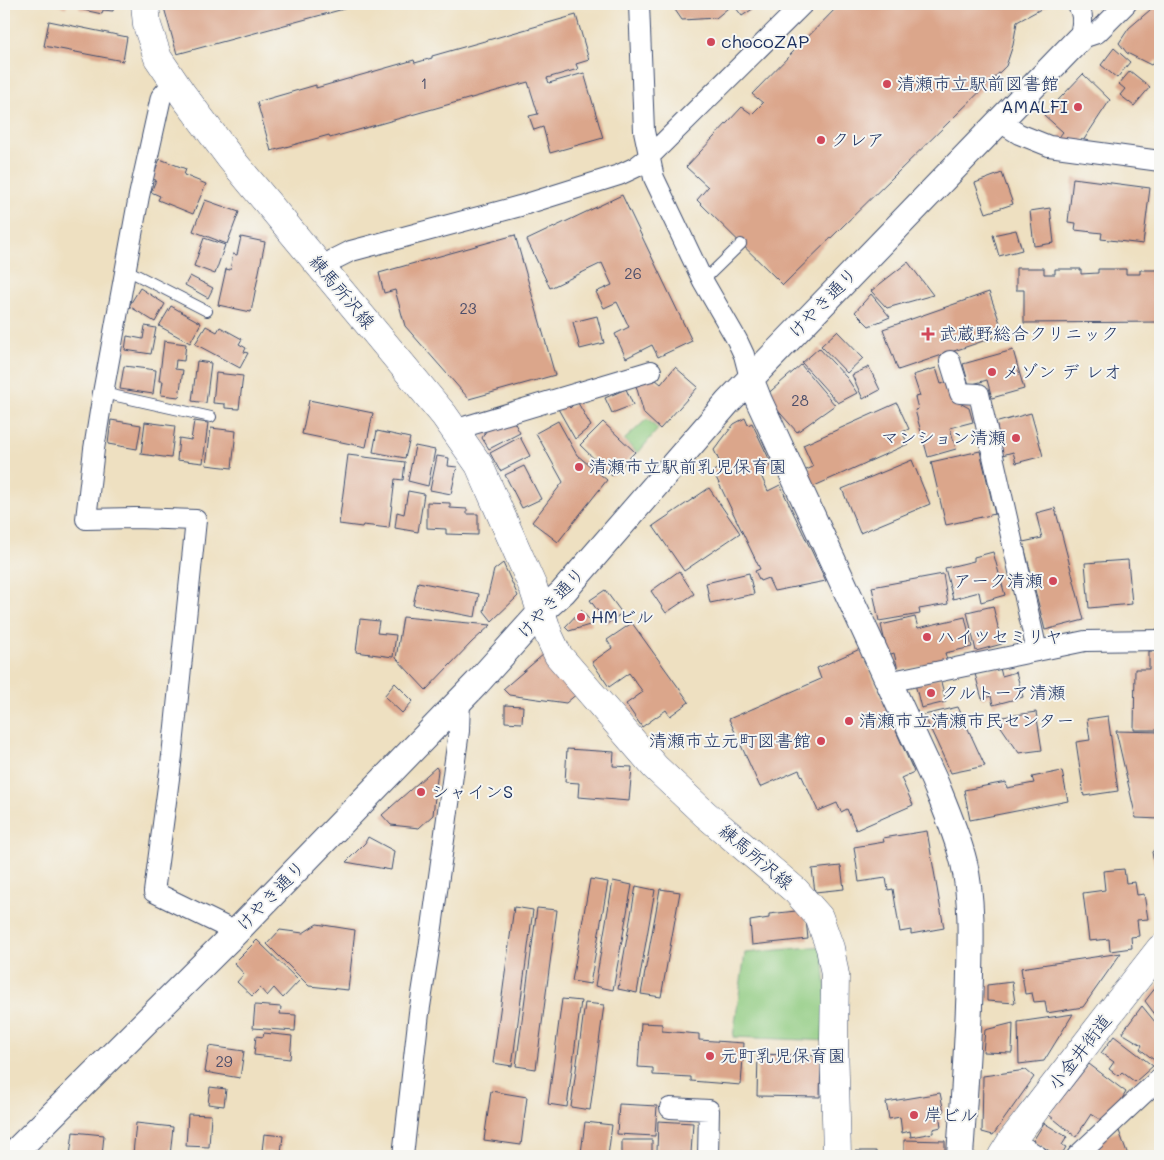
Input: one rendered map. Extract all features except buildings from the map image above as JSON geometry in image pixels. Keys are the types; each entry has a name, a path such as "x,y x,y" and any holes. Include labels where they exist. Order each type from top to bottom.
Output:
{"main road":[{"name":"練馬所沢線","path":"145,4 147,25 158,58 174,82 231,159 444,415 479,465 537,600 549,636 558,655 655,767 705,814 796,891 819,917 830,948 835,975 834,1046 837,1156"},
{"name":"小金井街道","path":"1007,1148 1160,949"}],"street":[{"path":"639,4 644,131 654,178 703,281 744,355 759,401 934,780 954,829 964,864 969,900 971,948 960,1156"},
{"path":"322,268 351,251 520,206 619,175 636,167 649,157 803,4"},
{"path":"1077,4 1081,10 1083,23 1080,39"},
{"path":"1080,39 1097,33 1126,4"},
{"name":"けやき通り","path":"12,1156 236,932 460,700 537,600 563,592 750,378 1080,39"},
{"path":"174,82 161,97 139,196 103,393 86,519 196,520 172,756 154,892 236,932"},
{"path":"1000,122 1019,134 1049,146 1160,161"},
{"path":"950,361 960,393 979,394 1036,651"},
{"path":"456,432 467,426 651,371"},
{"path":"888,682 1085,641 1160,640"},
{"path":"403,1156 419,1012 459,731 460,700"},
{"path":"1077,1156 1160,1078"},
{"path":"670,1108 709,1110 708,1156"},
{"path":"1007,1148 1038,1156"}],"lane":[{"path":"703,281 741,244"},
{"path":"125,269 207,310"},
{"path":"103,393 211,417"}],"green space":[{"path":"647,419 658,429 638,453 624,440"},
{"path":"823,946 829,1041 733,1037 745,953"}],"place":[{"name":"chocoZAP","path":"711,42"},
{"name":"清瀬市立駅前図書館","path":"887,84"},
{"name":"AMALFI","path":"1078,107"},
{"name":"クレア","path":"821,140"},
{"name":"武蔵野総合クリニック","path":"928,334"},
{"name":"メゾン デ レオ","path":"992,372"},
{"name":"マンション清瀬","path":"1016,438"},
{"name":"清瀬市立駅前乳児保育園","path":"579,467"},
{"name":"アーク清瀬","path":"1053,581"},
{"name":"HMビル","path":"581,617"},
{"name":"ハイツセミリヤ","path":"927,637"},
{"name":"クルトーア清瀬","path":"931,693"},
{"name":"清瀬市立清瀬市民センター","path":"849,721"},
{"name":"清瀬市立元町図書館","path":"821,741"},
{"name":"シャインS","path":"421,792"},
{"name":"元町乳児保育園","path":"710,1056"},
{"name":"岸ビル","path":"914,1115"}]}
